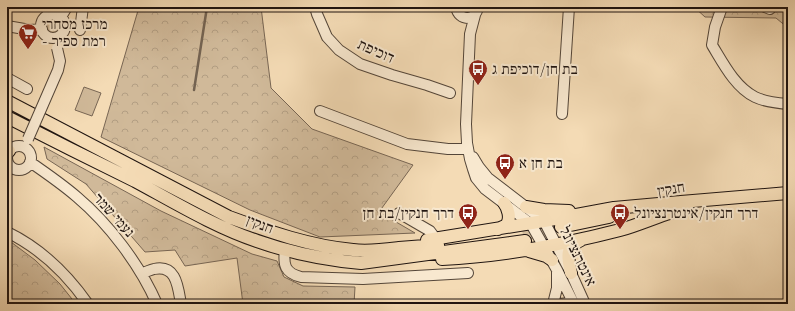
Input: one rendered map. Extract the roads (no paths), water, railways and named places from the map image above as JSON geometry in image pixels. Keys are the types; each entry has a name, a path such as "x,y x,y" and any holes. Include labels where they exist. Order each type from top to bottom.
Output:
{"main road":[{"name":"חנקין","path":"7,101 229,217 289,238 325,246 354,250 376,250 524,238 361,263 317,258 257,241 220,226 141,184 7,117"},
{"name":"חנקין","path":"562,231 684,206 788,192"},
{"name":"חנקין","path":"684,206 788,201"},
{"path":"497,229 508,223 508,211 504,203"},
{"path":"526,207 562,212 600,210 654,204 684,206"},
{"path":"361,263 462,258 517,251 621,229 668,214 684,206"},
{"path":"376,250 434,239 531,224 600,210"},
{"path":"571,273 568,257 570,248 575,243 587,237"},
{"path":"517,251 538,253 546,256 555,265"}],"street":[{"path":"61,17 67,7"},
{"path":"80,30 83,7"},
{"name":"דוכיפת","path":"315,7 327,37 340,50 360,64 392,75 427,84 450,93"},
{"path":"562,114 569,7"},
{"path":"722,7 715,27 712,45 728,72 740,86 755,97 775,103 788,104"},
{"path":"455,8 464,18 470,34"},
{"path":"464,18 472,17 477,11"},
{"path":"477,11 470,34 466,133 471,164 476,178 485,189 531,224"},
{"path":"27,143 30,152 30,162 25,168 14,168 8,162 8,151 16,146 23,146 27,143 58,70 60,61 56,43 52,38 45,35 42,29 42,21 47,16 54,14 61,17 65,22 65,29 56,43"},
{"path":"7,26 30,30 42,29"},
{"path":"7,78 27,89"},
{"path":"320,110 407,144 448,148 468,148"},
{"path":"448,148 459,143 465,137 466,133"},
{"path":"468,148 479,167 488,178 544,221"},
{"name":"נעמי שמר","path":"30,162 78,197 113,234 142,273 156,304"},
{"path":"399,213 430,232 434,239"},
{"name":"אינטרנציונל","path":"544,221 555,265 574,304"},
{"name":"אינטרנציונל","path":"531,224 550,245 571,273 585,304"},
{"path":"7,232 29,245 48,259 64,274 88,304"},
{"path":"285,250 284,260 286,268 294,276 301,277 363,279 468,273"},
{"path":"553,304 557,288 555,265"},
{"path":"142,273 155,269 161,269 167,270 173,274 178,287 181,304"},
{"path":"560,304 568,302 574,304"}],"waterway":[{"path":"194,90 207,7"}],"tunnel":[{"path":"523,235 558,228"}],"place":[{"name":"מרכז מסחרי - רמת ספיר","path":"28,50"},
{"name":"בת חן/דוכיפת ג","path":"478,86"},
{"name":"בת חן א","path":"505,180"},
{"name":"דרך חנקין/בת חן","path":"468,230"},
{"name":"דרך חנקין/אינטרנציונל","path":"620,230"}]}
